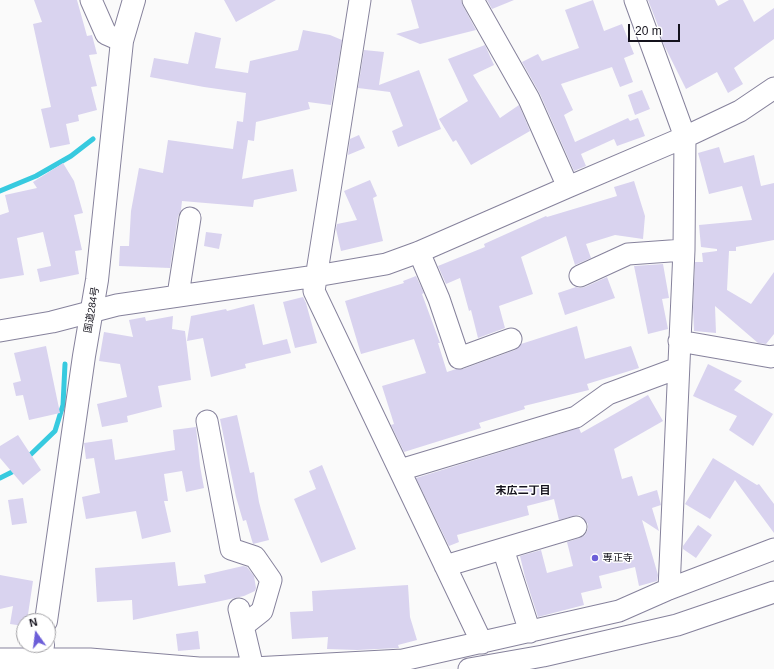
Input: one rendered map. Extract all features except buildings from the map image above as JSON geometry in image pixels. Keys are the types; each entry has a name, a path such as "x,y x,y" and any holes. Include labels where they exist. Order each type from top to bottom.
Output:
{"highway":[{"name":"国道284号","path":"47,613 84,356 97,280 122,41 134,0"}],"street":[{"path":"91,0 106,34 122,41"},
{"path":"360,0 314,291 482,643"},
{"path":"473,0 529,99 568,187"},
{"path":"635,0 685,137 684,250 668,589"},
{"path":"0,331 52,322 92,310 117,305 316,276 386,264 419,252 685,137 740,111 774,88"},
{"path":"178,295 190,218"},
{"path":"580,276 628,254 684,250"},
{"path":"419,252 439,299 459,358 511,340"},
{"path":"679,342 771,357 774,356"},
{"path":"400,470 576,417 608,394 678,368"},
{"path":"207,420 231,549 255,557 271,580 262,611 241,617 253,668"},
{"path":"445,566 576,527"},
{"path":"503,549 530,632"},
{"path":"0,658 41,658 94,664 199,668 253,668 403,660 619,611 668,589 774,549"},
{"path":"468,669 543,656 677,625 774,592"}],"waterway":[{"path":"0,191 36,176 71,156 93,139"},
{"path":"26,459 55,431 63,405 65,364"},
{"path":"0,478 12,472 16,468"}],"place":[{"name":"専正寺","path":"595,558"}],"district":[{"name":"末広二丁目","path":"523,491"}]}
